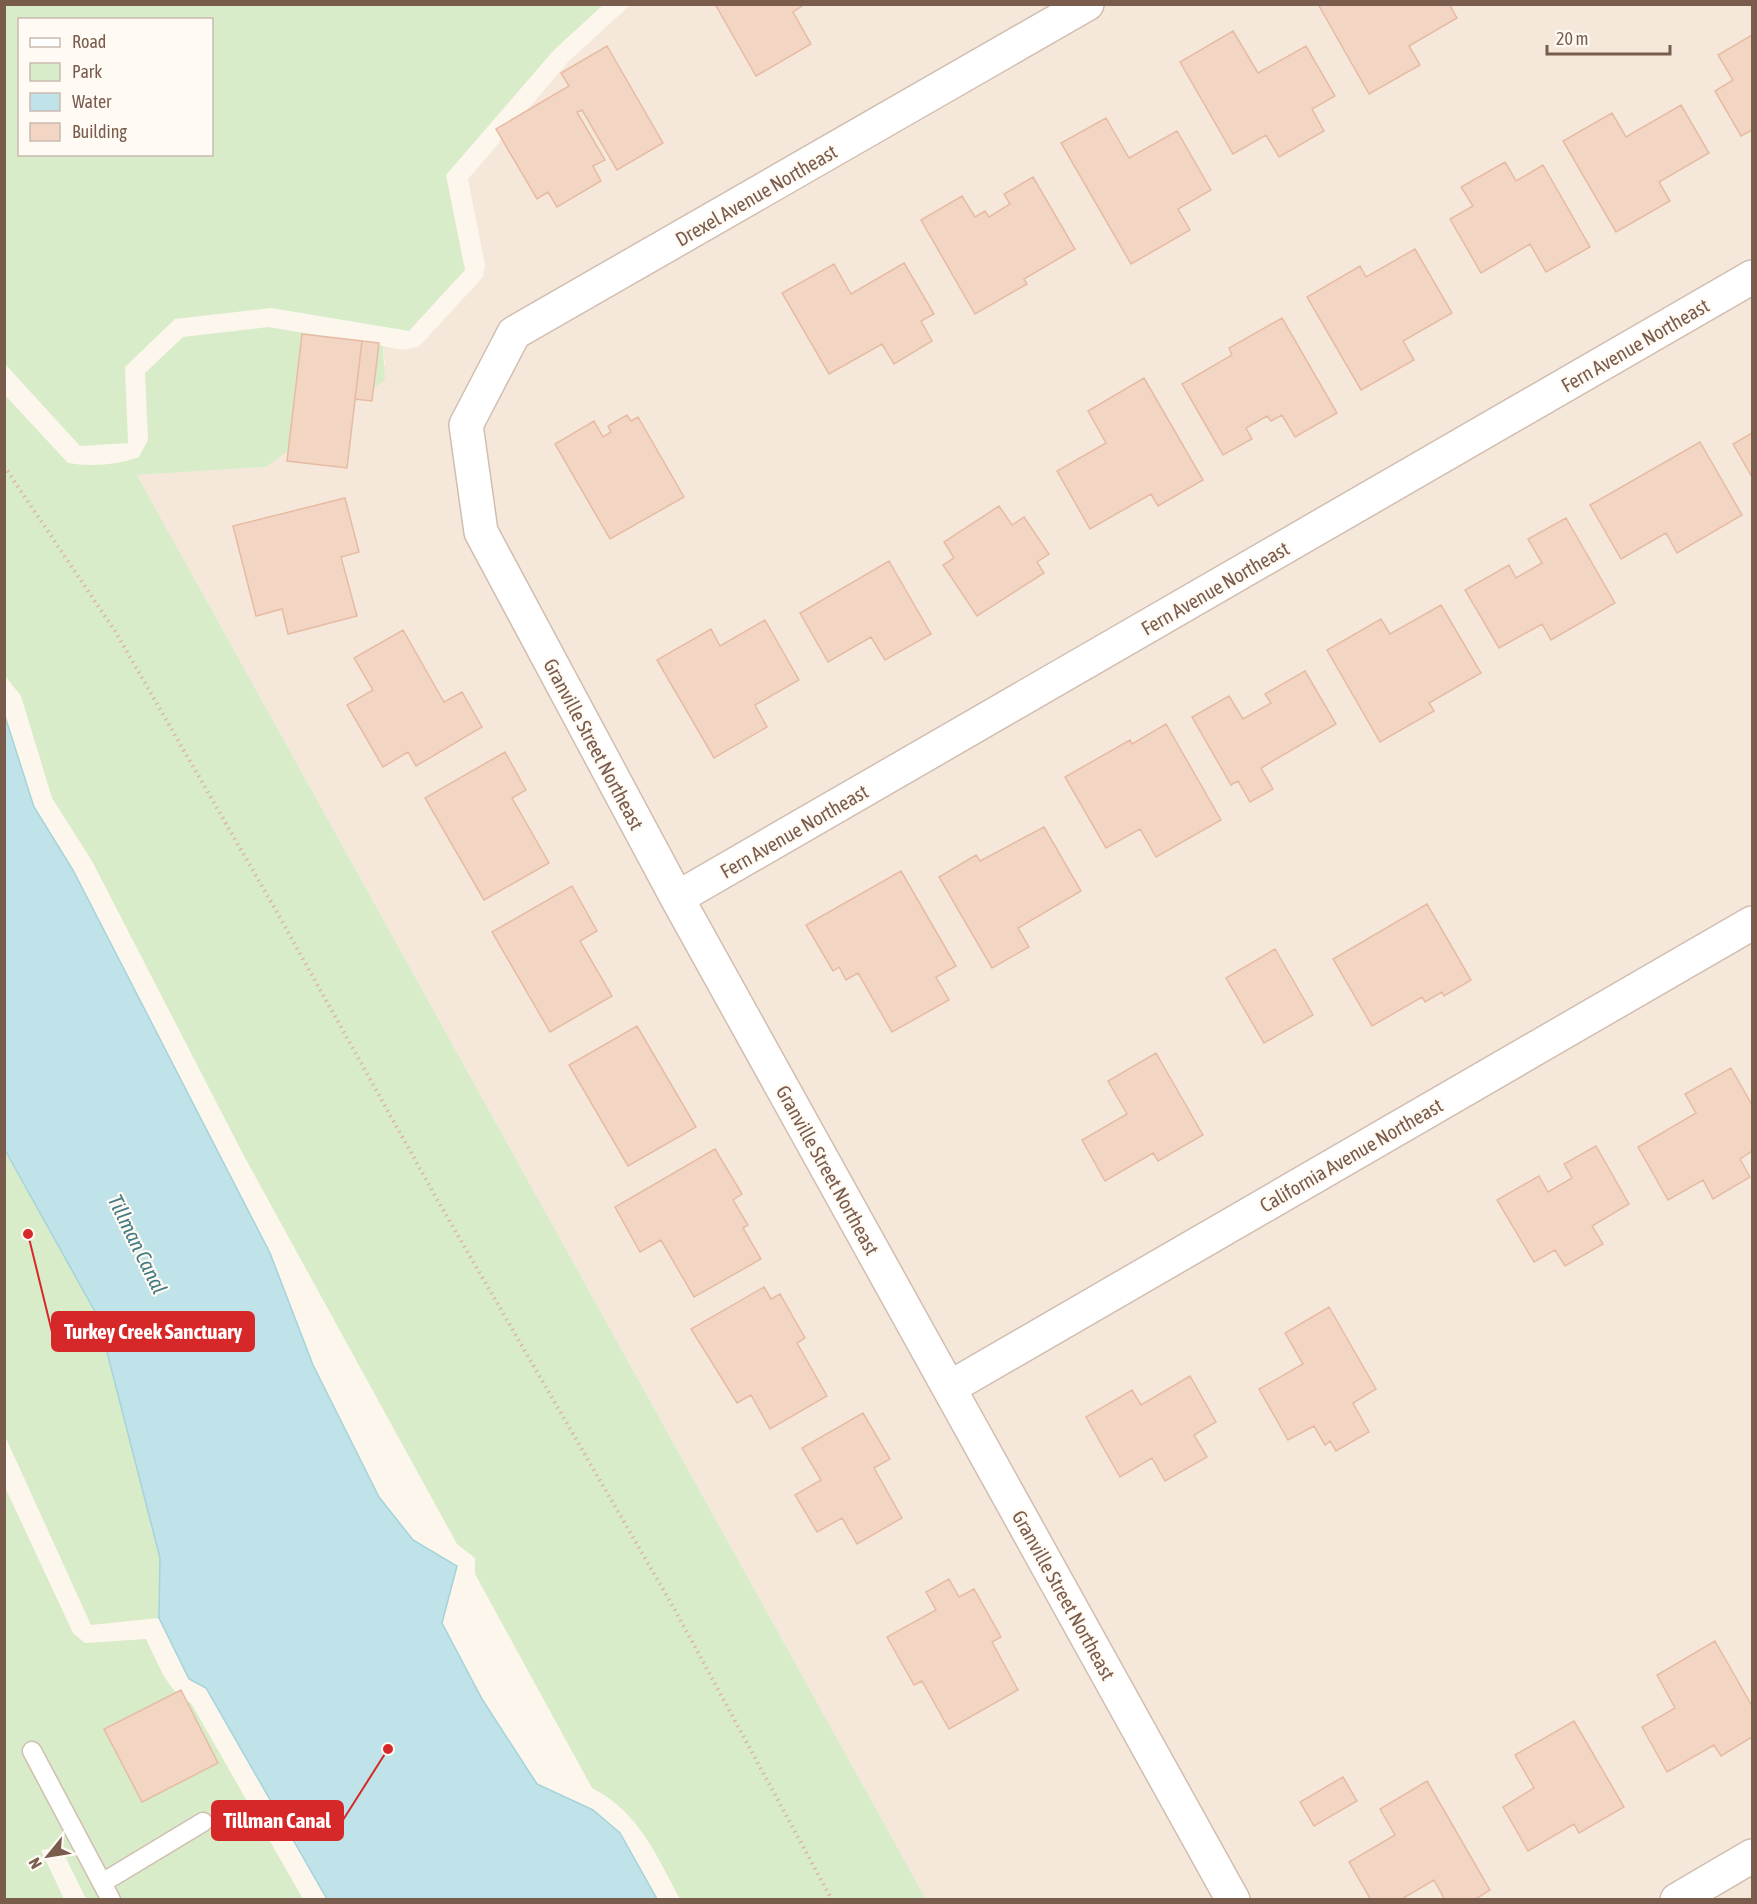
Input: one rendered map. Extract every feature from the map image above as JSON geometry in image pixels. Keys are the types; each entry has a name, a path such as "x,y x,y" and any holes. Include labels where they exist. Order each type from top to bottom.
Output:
{"street":[{"name":"Drexel Avenue Northeast","path":"466,425 514,333 1087,4"},
{"name":"Fern Avenue Northeast","path":"677,898 1752,277"},
{"name":"Granville Street Northeast","path":"466,425 481,532 677,898 1233,1899"},
{"name":"California Avenue Northeast","path":"949,1388 1752,923"},
{"path":"1677,1899 1752,1856"}],"lane":[{"path":"32,1751 111,1899"},
{"path":"102,1883 203,1822"}],"path":[{"path":"4,466 115,631 262,886 438,1201 675,1611 832,1899"}],"shaded area":[{"path":"630,5 1752,5 1752,1899 926,1899 137,475 266,467 385,365 383,346 403,350 418,347 483,277 485,265 468,179 568,62"}],"green space":[{"path":"5,4 603,4 554,50 446,175 465,270 409,331 271,308 175,319 125,367 128,443 80,446 5,364"},
{"path":"268,327 383,346 385,380 266,467 137,475 926,1899 680,1899 654,1851 634,1822 622,1809 592,1788 475,1574 475,1558 457,1544 244,1156 92,861 52,798 21,696 5,676 4,394 68,463 86,465 131,460 139,457 148,440 145,373 183,337"},
{"path":"4,1150 98,1317 160,1558 159,1618 91,1625 5,1436"},
{"path":"4,1485 73,1633 85,1643 146,1639 169,1683 182,1698 191,1703 303,1899 86,1899 64,1854 48,1849 41,1850 64,1899 5,1899"}],"water":[{"path":"4,713 34,807 73,870 270,1253 313,1365 379,1497 413,1540 457,1566 442,1623 482,1699 537,1784 593,1810 620,1833 657,1899 327,1899 206,1688 189,1679 159,1618 160,1558 98,1317 5,1150"}],"building":[{"path":"715,4 805,4 793,12 811,44 756,76"},
{"path":"1318,4 1449,4 1457,18 1409,46 1420,65 1369,94"},
{"path":"1233,31 1258,73 1306,46 1335,96 1312,109 1324,131 1279,157 1266,135 1233,154 1180,62"},
{"path":"1752,35 1752,130 1741,136 1715,91 1733,80 1718,55"},
{"path":"607,46 663,143 617,170 582,110 577,112 605,160 593,166 601,181 557,207 548,192 537,199 496,129 569,86 561,73"},
{"path":"1681,105 1709,153 1659,182 1670,201 1616,232 1563,141 1612,113 1626,137"},
{"path":"1106,118 1129,158 1177,131 1211,190 1178,209 1190,230 1131,264 1061,143"},
{"path":"1505,162 1516,181 1543,165 1590,247 1546,272 1530,244 1481,273 1450,219 1473,206 1461,187"},
{"path":"1033,177 1075,249 1024,279 1027,284 975,314 921,220 962,196 975,217 985,211 989,217 1010,204 1004,194"},
{"path":"1415,249 1452,313 1403,341 1414,360 1361,390 1307,297 1360,266 1366,277"},
{"path":"904,263 934,314 921,321 932,341 894,364 882,344 829,374 782,293 834,264 851,294"},
{"path":"1282,318 1337,413 1295,437 1282,415 1271,421 1267,416 1246,428 1252,439 1223,455 1182,384 1232,355 1229,348"},
{"path":"302,334 362,341 347,468 287,461"},
{"path":"362,341 379,343 372,401 355,399"},
{"path":"1144,378 1203,480 1158,506 1151,494 1090,529 1057,471 1106,443 1088,411"},
{"path":"627,415 631,421 638,417 684,497 610,539 555,444 594,421 603,437 611,432 608,426"},
{"path":"1752,433 1752,477 1733,444"},
{"path":"1700,442 1742,515 1677,553 1666,533 1621,559 1590,505"},
{"path":"345,498 359,552 341,557 357,616 288,634 282,609 256,616 233,526"},
{"path":"999,506 1012,525 1024,517 1049,554 1037,562 1044,573 977,616 943,565 954,558 944,542"},
{"path":"1566,518 1615,603 1551,640 1542,624 1499,648 1465,590 1509,565 1516,578 1542,563 1528,539"},
{"path":"889,561 931,634 885,660 871,637 828,662 800,613"},
{"path":"1441,605 1481,673 1429,703 1434,711 1380,742 1327,650 1381,619 1390,634"},
{"path":"765,620 799,680 755,705 767,727 714,758 657,660 711,629 720,646"},
{"path":"403,630 444,702 462,692 482,727 416,766 408,752 383,767 347,705 373,690 354,658"},
{"path":"1305,671 1336,724 1261,768 1273,789 1250,802 1238,781 1231,785 1192,717 1229,696 1243,719 1271,703 1265,694"},
{"path":"1166,724 1221,820 1156,857 1140,829 1106,848 1065,777 1130,740 1132,744"},
{"path":"505,752 526,790 512,798 549,863 484,900 425,798"},
{"path":"1044,827 1081,891 1018,928 1029,947 992,968 939,877 976,855 980,861"},
{"path":"901,871 956,966 936,977 949,1000 892,1032 858,973 846,980 839,967 833,971 806,925"},
{"path":"572,886 597,931 580,941 612,996 550,1032 492,932"},
{"path":"1427,904 1471,980 1444,996 1442,992 1425,1002 1422,997 1372,1026 1333,959"},
{"path":"1275,949 1313,1015 1264,1043 1226,978"},
{"path":"637,1026 696,1127 628,1166 569,1065"},
{"path":"1156,1053 1203,1135 1158,1161 1153,1153 1105,1181 1082,1140 1127,1114 1108,1081"},
{"path":"1731,1068 1752,1105 1752,1151 1740,1159 1750,1177 1713,1199 1703,1180 1668,1200 1638,1147 1696,1113 1685,1094"},
{"path":"1596,1146 1629,1204 1592,1226 1603,1244 1565,1266 1555,1250 1534,1262 1497,1200 1539,1176 1548,1192 1572,1178 1564,1164"},
{"path":"715,1149 742,1194 733,1200 748,1225 743,1228 761,1259 694,1297 661,1240 640,1252 615,1207"},
{"path":"764,1287 771,1299 780,1294 805,1338 797,1343 827,1396 770,1429 751,1395 737,1403 691,1329"},
{"path":"1329,1307 1376,1389 1353,1403 1369,1432 1336,1451 1330,1441 1325,1445 1314,1426 1288,1440 1259,1389 1303,1364 1285,1333"},
{"path":"1190,1376 1216,1422 1194,1435 1207,1457 1165,1481 1152,1458 1120,1477 1086,1417 1132,1390 1141,1405"},
{"path":"863,1413 890,1459 874,1468 902,1518 857,1544 842,1518 817,1532 795,1495 821,1480 802,1448"},
{"path":"949,1579 959,1597 974,1589 1001,1637 992,1642 1018,1690 949,1729 922,1681 914,1685 887,1637 936,1610 926,1592"},
{"path":"1715,1641 1752,1706 1752,1737 1721,1756 1714,1745 1667,1772 1642,1727 1675,1708 1657,1675"},
{"path":"181,1690 218,1763 142,1802 104,1729"},
{"path":"1574,1721 1624,1807 1579,1833 1574,1824 1528,1851 1503,1807 1534,1788 1515,1755"},
{"path":"1343,1777 1357,1801 1314,1826 1300,1802"},
{"path":"1427,1781 1490,1890 1474,1900 1445,1900 1434,1880 1400,1900 1371,1900 1349,1862 1395,1835 1380,1809"}],"place":[{"name":"Turkey Creek Sanctuary","path":"28,1234"},
{"name":"Tillman Canal","path":"388,1749"}]}
